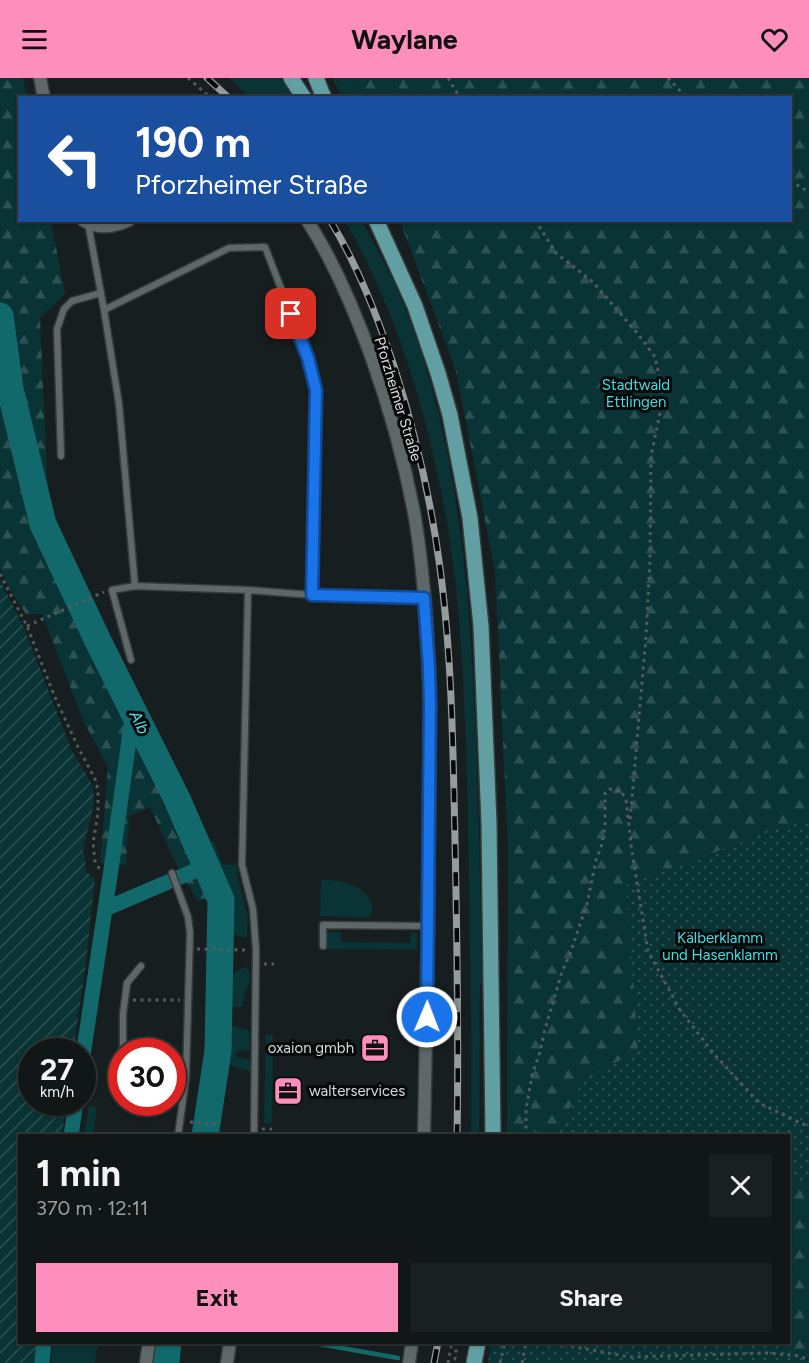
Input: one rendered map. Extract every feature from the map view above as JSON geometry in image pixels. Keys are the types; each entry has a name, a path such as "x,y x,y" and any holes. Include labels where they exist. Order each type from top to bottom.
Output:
{"main road":[{"path":"291,78 303,96"},
{"path":"316,78 323,96"},
{"path":"377,222 415,306 438,373 450,415 470,518 481,626 489,823 493,1134"},
{"path":"474,1363 478,1344"}],"street":[{"path":"40,78 44,96"},
{"path":"86,222 104,227 116,226 125,222"},
{"name":"Pforzheimer Straße","path":"308,222 358,319 383,391 402,457 415,518 424,598 430,704 424,1134"},
{"path":"146,1363 149,1344"},
{"path":"227,1363 230,1344"},
{"path":"409,1363 412,1344"}],"lane":[{"path":"86,222 101,293 119,404 135,586"},
{"path":"104,310 229,248 265,247 308,358 316,390 312,595"},
{"path":"62,456 57,329 64,309 72,301 101,293"},
{"path":"130,660 112,590 135,586 424,598"},
{"path":"248,590 242,865 253,909 256,950 254,1134"},
{"path":"172,873 188,917 190,933 186,1077"},
{"path":"323,946 323,925 428,926"},
{"path":"123,1038 127,982 141,966"},
{"path":"178,1134 180,1116"}],"path":[{"path":"188,78 209,96"},
{"path":"448,78 459,96"},
{"path":"668,78 685,96"},
{"path":"792,182 809,192"},
{"path":"537,222 556,253 593,282 638,334 655,357 661,384 660,413 651,456 650,560 646,636 629,829"},
{"path":"0,574 27,626 54,695 99,790 93,843 94,861 100,870"},
{"path":"27,626 112,590"},
{"path":"526,1134 526,1110 532,1075 562,972 587,904 596,860 602,844 606,793 610,789 621,790 626,800 638,898 648,951 680,1010 714,1054 759,1103 809,1127"},
{"path":"211,949 256,950"},
{"path":"125,1000 188,1000"},
{"path":"201,1123 218,1124"},
{"path":"455,1344 455,1359 458,1360"},
{"path":"448,1363 455,1344"},
{"path":"500,1363 505,1344"},
{"path":"522,1363 526,1344"},
{"path":"560,1344 629,1357 768,1353 800,1356 809,1360"}],"green space":[{"path":"0,78 23,78 27,96 18,96 18,222 51,222 65,294 40,318 49,520 86,593 72,600 150,757 215,897 198,901 179,870 150,807 129,816 126,865 100,863 108,768 83,720 42,614 26,614 9,589 0,568"},
{"path":"229,78 280,78 291,96 248,96"},
{"path":"332,78 354,78 360,96 341,96"},
{"name":"Stadtwald Ettlingen","path":"354,78 809,78 809,1363 506,1363 506,1344 790,1344 790,1134 507,1134 508,846 495,571 456,371 400,222 792,222 792,96 359,96"},
{"path":"346,222 363,222 395,284 411,323 428,373 441,424 460,528 470,633 478,800 482,984 480,984 479,1134 471,1134 468,821 463,674 450,540 431,445 418,398 387,306"},
{"path":"0,580 24,628 72,751 93,786 94,803 83,850 87,872 95,879 75,1038 18,1038 18,1116 64,1116 62,1134 18,1134 18,1344 38,1344 36,1363 0,1363"},
{"name":"Kälberklamm und Hasenklamm","path":"809,817 809,1184 797,1181 790,1188 790,1134 558,1134 583,1079 638,1051 626,885"},
{"path":"214,841 222,864 237,865 248,917 247,938 234,935 232,896 208,843"},
{"path":"321,880 344,882 359,888 369,899 372,907 371,914 365,918 320,916"},
{"path":"327,932 341,932 341,942 410,943 411,933 417,933 417,950 326,949"},
{"path":"247,966 250,979 242,1007 231,1007 232,974"},
{"path":"231,1025 249,1030 250,1050 236,1051 236,1057 251,1060 250,1071 230,1065"},
{"path":"266,1035 273,1035 272,1123 264,1123"},
{"path":"87,1116 96,1116 93,1134 84,1134"},
{"path":"53,1344 98,1344 95,1363 51,1363"},
{"path":"491,1344 780,1344 808,1363 488,1363"}],"waterway":[{"name":"Alb","path":"0,316 10,389 43,524 177,799 221,900 218,1051 205,1134"},
{"path":"86,1038 133,711"},
{"path":"180,877 206,866"},
{"path":"105,909 168,882"},
{"path":"71,1134 74,1116"},
{"path":"42,1363 44,1344"},
{"name":"Alb","path":"166,1363 168,1344"},
{"path":"319,1344 398,1358"}],"railway":[{"path":"207,78 227,96"},
{"path":"331,222 366,292 394,366 422,466 440,568 447,635 453,737 457,1134"},
{"path":"434,1363 438,1344"}],"place":[{"name":"oxaion gmbh","path":"375,1048"},
{"name":"walterservices","path":"288,1091"}],"route":[{"path":"291,314 308,358 316,390 312,595 424,598 430,704 427,1017"}]}
